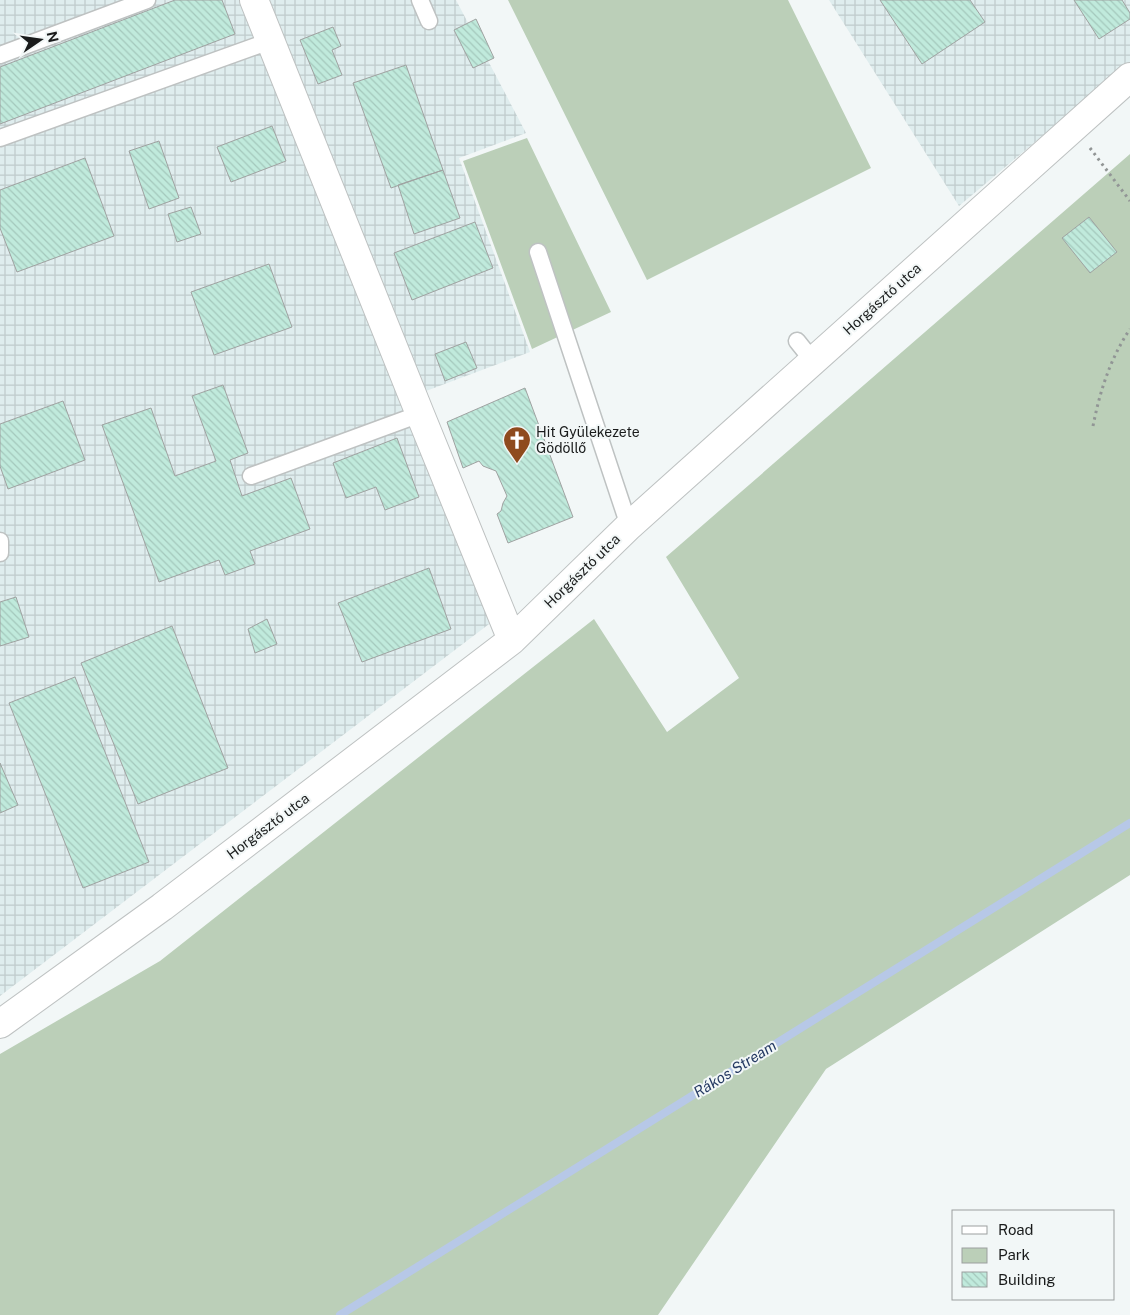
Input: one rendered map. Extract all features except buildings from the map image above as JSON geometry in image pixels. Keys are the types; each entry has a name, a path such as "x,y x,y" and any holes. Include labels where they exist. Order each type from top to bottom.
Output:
{"street":[{"path":"254,0 512,640"},
{"name":"Horgásztó utca","path":"0,1024 162,907 512,640 805,351 1074,128 1130,77"}],"lane":[{"path":"0,55 147,0"},
{"path":"420,0 430,21"},
{"path":"0,138 270,40"},
{"path":"538,252 629,526"},
{"path":"251,476 420,414"},
{"path":"0,541 0,553"}],"path":[{"path":"1074,128 1130,201"},
{"path":"1094,426 1100,395 1109,368 1117,349 1130,329"}],"shaded area":[{"path":"0,0 456,0 526,133 459,158 530,352 426,391 492,565 497,618 0,996"},
{"path":"829,0 1130,0 1130,62 959,206"}],"green space":[{"path":"508,0 788,0 871,168 647,280"},
{"path":"527,138 611,312 532,349 463,161"},
{"path":"1130,154 1130,875 826,1069 658,1315 0,1315 0,1054 160,961 594,619 667,732 739,678 666,557"}],"waterway":[{"name":"Rákos Stream","path":"340,1315 1130,823"}],"place":[{"name":"Hit Gyülekezete Gödöllő","path":"517,464"}]}
